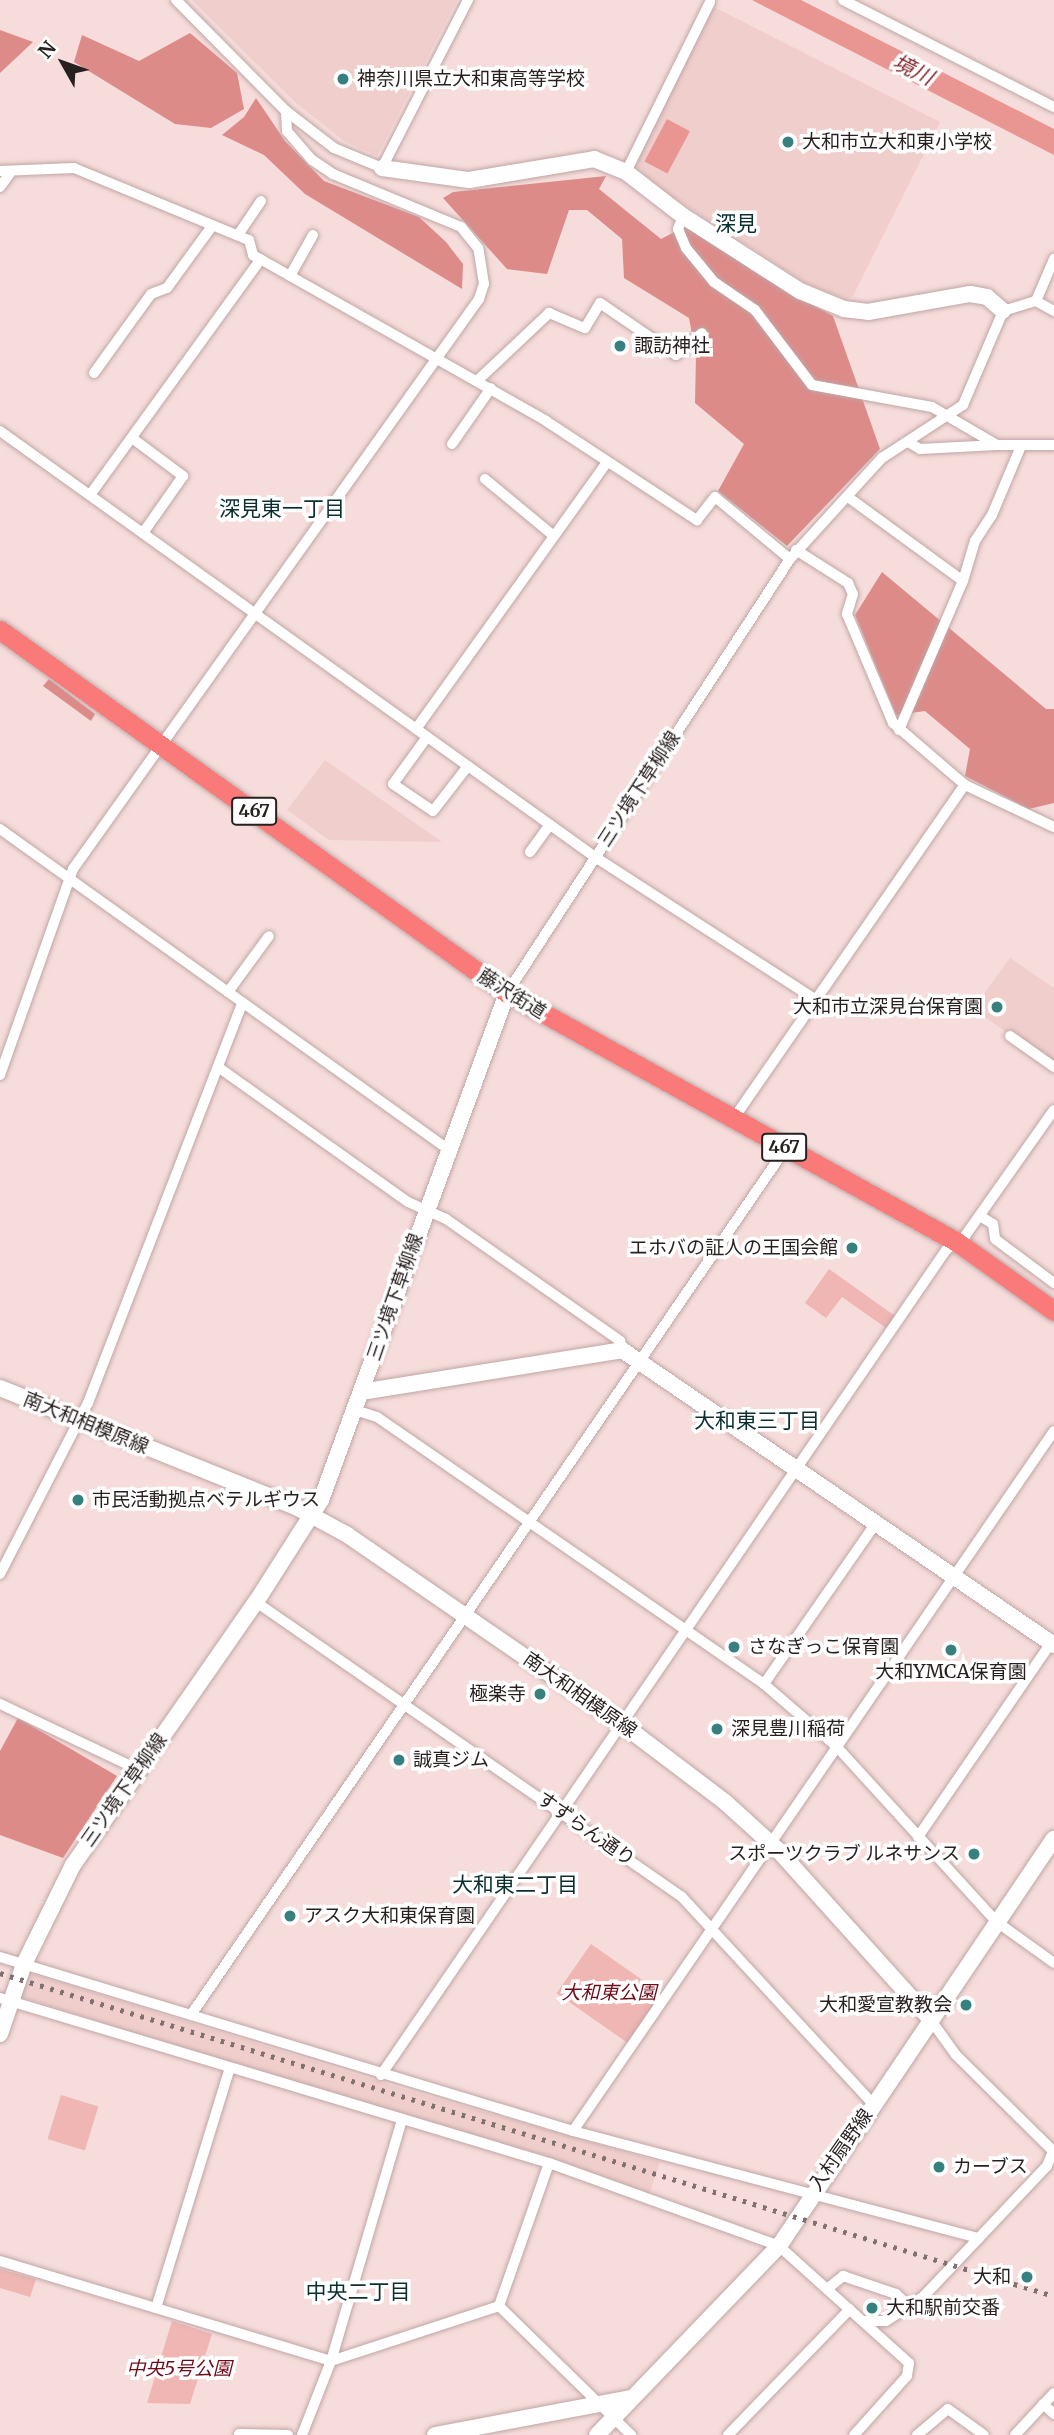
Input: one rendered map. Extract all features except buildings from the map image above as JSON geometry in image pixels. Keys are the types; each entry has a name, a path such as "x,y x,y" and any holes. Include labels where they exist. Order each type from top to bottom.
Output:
{"highway":[{"name":"藤沢街道","path":"0,631 507,993 957,1242 1054,1311"}],"street":[{"path":"176,0 286,111 334,148 382,169 468,180 579,159 626,172 683,216 800,291 853,311 899,308 970,294 987,297 1003,311"},
{"path":"382,169 468,0"},
{"path":"843,0 1054,107"},
{"path":"626,172 710,2"},
{"path":"0,1076 68,877 479,299 484,276 478,248 461,227 333,174 312,160 287,131 286,111"},
{"path":"0,187 5,172 74,168 119,183 249,240 253,255 478,380 697,520 715,497 793,554 848,583 853,594 847,614 899,730 965,785 1054,827"},
{"path":"238,235 261,201"},
{"path":"683,216 678,229 686,248 714,282 755,310 812,385 932,407 953,416 997,445"},
{"path":"94,373 151,294 167,288 212,226"},
{"path":"290,276 313,235"},
{"path":"90,495 261,259"},
{"path":"1036,301 1054,259"},
{"path":"1003,311 1036,301 1054,311"},
{"path":"478,380 549,313 585,328 600,303 676,355 702,333"},
{"path":"953,416 969,397 1003,311"},
{"path":"452,444 491,388"},
{"name":"三ツ境下草柳線","path":"0,2034 5,2000 73,1865 314,1515 507,993 793,554 882,458 953,416"},
{"path":"0,431 595,856 816,1000"},
{"path":"132,438 183,476 143,533"},
{"path":"908,442 920,449 1054,445"},
{"path":"899,730 963,581 975,541 992,515 1021,446"},
{"path":"416,729 607,462"},
{"path":"485,479 554,536"},
{"path":"848,497 963,581"},
{"path":"427,737 393,783 433,811 468,766"},
{"path":"734,1118 965,785"},
{"path":"530,852 550,824"},
{"path":"0,829 449,1150"},
{"path":"228,992 269,936"},
{"path":"0,1574 80,1420 242,1003"},
{"path":"1010,1037 1054,1067"},
{"path":"218,1066 426,1211 446,1219 620,1341 622,1350 639,1362 1053,1644 918,1836"},
{"path":"381,2076 946,1250 957,1242 980,1216 1054,1110"},
{"path":"191,2015 786,1148"},
{"path":"980,1216 993,1224 995,1239 1054,1283"},
{"path":"361,1392 622,1350"},
{"name":"南大和相模原線","path":"0,1388 314,1515 682,1767 771,1843 930,2019 956,2055 1053,2150"},
{"path":"355,1410 377,1417 764,1684 837,1747 997,1922 1054,1963"},
{"path":"573,2131 1054,1431"},
{"path":"764,1684 876,1523"},
{"name":"すずらん通り","path":"256,1602 682,1897 713,1927 873,2104"},
{"path":"0,1704 137,1769"},
{"name":"入村扇野線","path":"597,2435 779,2246 810,2196 1054,1839"},
{"path":"0,1957 381,2076 810,2196 979,2238"},
{"path":"5,2000 549,2163 779,2246 864,2321 911,2370 854,2435"},
{"path":"156,2308 230,2068"},
{"path":"302,2435 331,2361 402,2119"},
{"path":"864,2321 886,2321 910,2307 1047,2166 1053,2150"},
{"path":"499,2306 549,2163"},
{"path":"0,2261 331,2361 499,2306"},
{"path":"827,2289 844,2276 896,2294 910,2307"},
{"path":"499,2306 631,2435"},
{"path":"728,2435 850,2309"},
{"path":"1015,2435 1054,2393"},
{"path":"435,2435 631,2399"},
{"path":"1043,2404 1054,2414"},
{"path":"917,2435 948,2409 984,2435"},
{"path":"239,2434 288,2435"}],"shaded area":[{"name":"神奈川県立大和東高等学校","path":"192,0 457,0 377,156 344,141 296,103"},
{"name":"大和市立大和東小学校","path":"714,7 940,122 853,296 847,299 809,285 662,190 637,168 636,162"},
{"path":"0,30 33,42 0,73"},
{"path":"190,33 237,73 244,109 211,128 175,124 74,62 82,35 139,61"},
{"path":"256,98 285,141 324,181 419,217 446,242 463,264 462,289 305,194 264,155 222,135 244,117"},
{"path":"606,176 599,189 661,239 688,225 759,275 833,316 880,449 787,546 718,491 744,444 695,403 696,355 689,318 624,278 622,239 587,210 569,210 547,274 507,269 443,198 453,192"},
{"path":"882,572 1046,709 1054,709 1054,803 1029,809 965,776 970,749 925,711 896,715 855,615"},
{"path":"49,679 95,714 91,721 43,686"},
{"path":"325,760 442,842 329,840 287,810"},
{"path":"1010,958 1054,988 1054,1065 973,1009"},
{"path":"18,1718 117,1776 63,1858 0,1835 0,1751"},
{"path":"23,1971 403,2089 660,2162 649,2195 15,1995"}],"green space":[{"path":"829,1269 895,1316 886,1328 842,1297 826,1318 805,1303"},
{"name":"大和東公園","path":"591,1944 662,1994 628,2043 557,1993"},
{"path":"61,2095 98,2106 85,2150 48,2139"},
{"path":"0,2269 36,2279 30,2297 0,2288"},
{"name":"中央5号公園","path":"172,2321 212,2334 190,2404 147,2403"}],"water":[{"name":"境川","path":"752,0 801,0 1054,129 1054,155"},
{"path":"667,119 690,131 667,174 644,161"}],"railway":[{"path":"0,1973 1054,2296"}],"place":[{"name":"神奈川県立大和東高等学校","path":"343,79"},
{"name":"大和市立大和東小学校","path":"788,142"},
{"name":"諏訪神社","path":"620,346"},
{"name":"大和市立深見台保育園","path":"997,1007"},
{"name":"エホバの証人の王国会館","path":"852,1248"},
{"name":"市民活動拠点ベテルギウス","path":"78,1500"},
{"name":"さなぎっこ保育園","path":"734,1647"},
{"name":"大和YMCA保育園","path":"951,1650"},
{"name":"極楽寺","path":"540,1694"},
{"name":"深見豊川稲荷","path":"717,1729"},
{"name":"誠真ジム","path":"399,1760"},
{"name":"スポーツクラブ ルネサンス","path":"974,1854"},
{"name":"アスク大和東保育園","path":"290,1916"},
{"name":"大和愛宣教教会","path":"966,2005"},
{"name":"カーブス","path":"939,2167"},
{"name":"大和","path":"1027,2277"},
{"name":"大和駅前交番","path":"872,2308"}],"district":[{"name":"深見","path":"736,224"},
{"name":"深見東一丁目","path":"282,509"},
{"name":"大和東三丁目","path":"757,1421"},
{"name":"大和東二丁目","path":"515,1885"},
{"name":"中央二丁目","path":"358,2292"}]}
